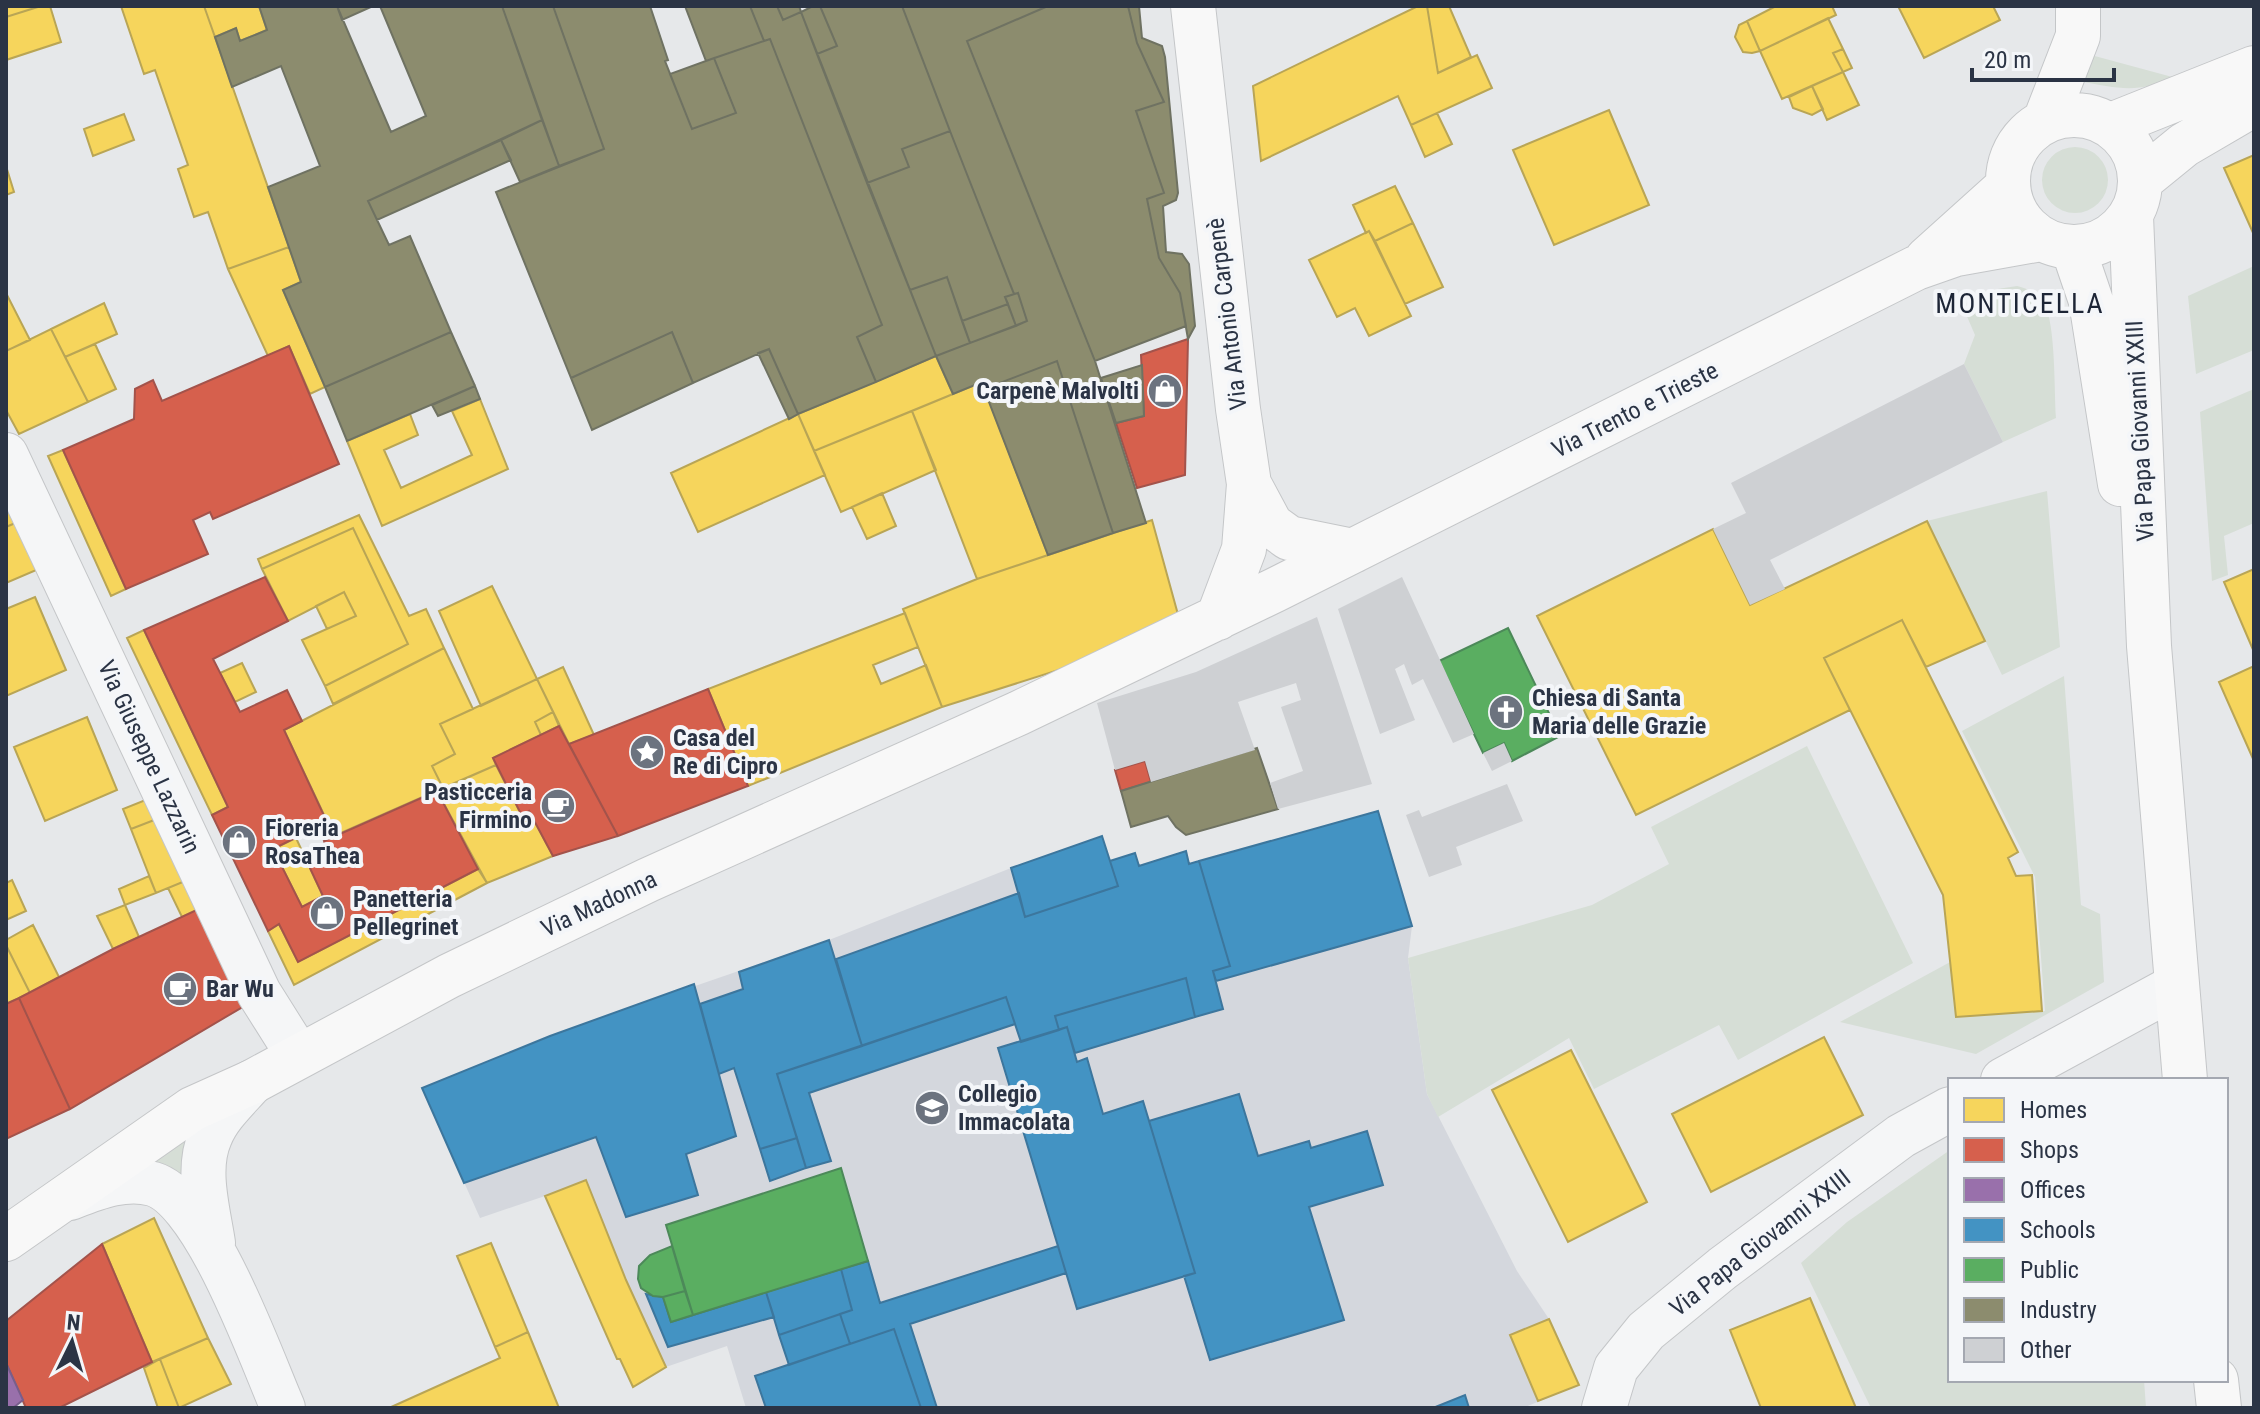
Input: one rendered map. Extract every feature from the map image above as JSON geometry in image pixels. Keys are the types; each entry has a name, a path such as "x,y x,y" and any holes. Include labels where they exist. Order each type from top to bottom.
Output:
{"street":[{"name":"Via Antonio Carpenè","path":"1193,6 1236,395 1249,484 1244,549 1218,618"},
{"path":"2045,121 2078,36 2078,6"},
{"path":"2111,125 2254,68"},
{"name":"Via Trento e Trieste","path":"1218,618 1916,268 1956,254 2057,243 2095,244 2116,233 2136,198 2184,145 2254,104"},
{"path":"2057,243 2027,229 2018,216 2007,187 2009,167 2016,148 2028,132 2045,121 2061,115 2080,114 2096,117 2111,125 2127,140 2138,159 2136,198"},
{"name":"Via Trento e Trieste","path":"1916,268 2007,187"},
{"name":"Via Papa Giovanni XXIII","path":"2136,198 2149,646 2185,1078"},
{"name":"Via Papa Giovanni XXIII","path":"2057,243 2091,301 2149,646"},
{"name":"Via Giuseppe Lazzarin","path":"6,455 259,993 298,1055"},
{"path":"1249,484 1271,525 1289,538 1353,551"},
{"name":"Via Madonna","path":"6,1239 192,1109 252,1082 449,976 648,880 1019,713 1218,618"},
{"path":"2007,1078 2176,986"},
{"path":"214,1249 204,1182 204,1157 209,1138 219,1121 252,1082"},
{"name":"Via Papa Giovanni XXIII","path":"1604,1408 1616,1368 1646,1331 1723,1268 1901,1136 1948,1110"},
{"path":"51,1206 102,1186 132,1181 155,1185 176,1198 214,1249 283,1408"},
{"path":"2216,1382 2219,1408"}],"shaded area":[{"path":"2091,55 2176,78 2139,88 2079,81"},
{"path":"2075,147 2098,157 2108,180 2098,203 2075,213 2052,203 2042,180 2052,157"},
{"path":"2254,266 2254,350 2196,374 2188,296"},
{"path":"2017,286 2039,297 2048,313 2053,341 2056,418 2003,442 1964,364 1975,335 1962,305 1991,290"},
{"path":"2254,389 2254,523 2224,536 2228,575 2212,581 2200,412"},
{"path":"2047,491 2060,647 2002,675 1927,521"},
{"path":"2064,676 2081,905 2100,914 2104,982 1976,1054 1840,1022 1952,961 1956,1017 2045,1011 2035,877 1962,731"},
{"path":"1807,746 1913,963 1738,1060 1719,1025 1594,1089 1569,1038 1438,1117 1427,1094 1408,958 1592,905 1669,864 1651,827"},
{"name":"Collegio Immacolata","path":"1378,811 1412,926 1408,958 1427,1094 1517,1271 1549,1319 1579,1385 1523,1408 746,1408 727,1346 666,1367 633,1387 620,1359 617,1359 545,1196 480,1218 422,1088 550,1036 829,940 1011,868 1102,836 1111,861 1135,853 1139,865 1186,851 1190,864"},
{"path":"188,1129 185,1178 135,1162"},
{"path":"1948,1151 1948,1382 2144,1382 2146,1408 1871,1408 1801,1263 1847,1222"}],"building: Homes":[{"path":"6,6 41,6 6,17"},
{"path":"50,6 61,42 6,60 6,17"},
{"path":"121,6 204,6 289,247 228,269 208,212 194,217 178,169 188,165 155,70 144,74"},
{"path":"204,6 259,6 267,30 240,41 236,28 215,37"},
{"path":"1418,6 1427,6 1438,73 1477,55 1492,88 1411,125 1398,96 1261,161 1253,86"},
{"path":"1427,6 1449,6 1471,57 1438,73"},
{"path":"1776,6 1832,6 1836,15 1760,51 1747,21"},
{"path":"1898,6 1993,6 2000,20 1924,58"},
{"path":"1828,18 1843,49 1833,53 1843,72 1782,99 1760,51"},
{"path":"1747,21 1760,51 1743,52 1735,37 1739,25"},
{"path":"1843,49 1852,68 1843,72 1833,53"},
{"path":"1843,72 1859,105 1827,120 1812,86"},
{"path":"1812,86 1823,109 1812,115 1793,108 1789,97"},
{"path":"1609,110 1649,205 1554,245 1513,150"},
{"path":"1437,113 1452,144 1425,157 1411,125"},
{"path":"124,114 134,140 93,156 84,129"},
{"path":"2254,155 2254,235 2224,168"},
{"path":"6,166 14,192 6,195"},
{"path":"1395,186 1413,223 1375,241 1369,231 1366,233 1353,205"},
{"path":"1413,223 1443,287 1405,304 1375,241"},
{"path":"1369,231 1411,316 1369,336 1355,308 1337,317 1309,260"},
{"path":"289,247 301,282 283,290 325,387 310,394 289,346 268,356 228,269"},
{"path":"6,293 30,340 6,351"},
{"path":"104,303 117,334 65,357 51,329"},
{"path":"51,329 88,402 19,434 6,410 6,351"},
{"path":"95,344 116,389 88,402 65,357"},
{"path":"936,356 953,394 814,451 798,414"},
{"path":"982,382 1048,555 977,579 912,411"},
{"path":"480,399 508,469 382,526 347,441 410,414 418,435 384,450 401,488 472,455 452,411"},
{"path":"912,411 936,470 841,512 814,451"},
{"path":"798,414 825,475 698,532 671,473"},
{"path":"63,450 126,589 111,596 48,456"},
{"path":"6,493 20,521 6,527"},
{"path":"882,493 896,526 867,539 852,507"},
{"path":"359,515 409,616 426,609 444,648 333,704 325,686 408,644 353,528 262,569 258,559"},
{"path":"1152,520 1177,611 1178,632 942,707 903,609 977,579"},
{"path":"20,521 41,568 6,583 6,527"},
{"path":"1927,521 1985,641 1926,667 1902,620 1824,658 1850,710 1636,815 1537,616 1713,529 1750,605"},
{"path":"353,528 408,644 325,686 302,640 356,616 344,592 288,621 262,569"},
{"path":"2254,569 2254,652 2224,582"},
{"path":"492,586 537,679 481,706 439,611"},
{"path":"344,592 356,616 327,629 316,606"},
{"path":"35,597 66,670 6,696 6,609"},
{"path":"905,613 918,647 873,665 881,684 926,665 942,707 748,786 708,689"},
{"path":"1902,620 2018,852 2008,858 2016,876 2032,875 2042,1011 1956,1017 1943,895 1824,658"},
{"path":"144,630 228,807 212,815 127,638"},
{"path":"444,648 473,709 440,724 455,754 432,766 443,788 334,836 284,730"},
{"path":"242,663 256,692 235,702 220,673"},
{"path":"2254,666 2254,761 2219,682"},
{"path":"563,667 594,735 569,744 537,679"},
{"path":"537,679 553,712 535,722 541,735 493,758 496,765 443,788 432,766 455,754 440,724"},
{"path":"553,712 559,726 541,735 535,722"},
{"path":"87,717 117,790 45,821 14,747"},
{"path":"496,765 522,816 529,811 553,856 487,883 437,791"},
{"path":"153,797 162,817 131,829 123,809"},
{"path":"162,817 190,879 156,893 131,829"},
{"path":"296,838 323,896 302,907 273,849"},
{"path":"478,869 487,883 294,985 268,931 279,924 298,962"},
{"path":"149,876 156,893 125,905 119,889"},
{"path":"190,879 203,907 182,917 168,888"},
{"path":"12,880 26,911 6,920 6,883"},
{"path":"125,905 139,937 113,949 97,916"},
{"path":"33,925 59,977 30,993 6,940"},
{"path":"6,945 30,993 6,1004"},
{"path":"1824,1037 1863,1115 1711,1192 1672,1114"},
{"path":"1571,1050 1647,1202 1568,1242 1492,1090"},
{"path":"586,1180 626,1280 666,1367 633,1387 620,1359 617,1359 545,1196"},
{"path":"154,1218 208,1338 152,1362 102,1244"},
{"path":"491,1243 528,1332 495,1347 457,1256"},
{"path":"1810,1298 1856,1408 1761,1408 1730,1330"},
{"path":"1549,1319 1579,1385 1538,1401 1510,1335"},
{"path":"528,1332 559,1408 389,1408 500,1358 495,1347"},
{"path":"208,1338 231,1384 179,1408 160,1359"},
{"path":"160,1359 179,1408 158,1408 144,1368"}],"building: Shops":[{"name":"Carpenè Malvolti","path":"1188,339 1185,475 1137,488 1116,423 1144,416 1141,355"},
{"path":"289,346 339,464 213,519 210,512 193,520 208,554 126,589 63,450 134,419 135,389 153,380 162,401"},
{"path":"265,577 288,621 213,659 240,712 287,690 302,721 284,730 327,822 273,849 302,907 323,896 309,866 331,857 324,841 437,791 478,869 298,962 279,924 268,931 212,815 228,807 144,630"},
{"path":"708,689 748,786 618,836 569,744"},
{"path":"559,726 618,836 553,856 529,811 522,816 493,758"},
{"path":"1145,761 1151,782 1121,791 1115,770"},
{"path":"203,907 246,1005 70,1109 19,998"},
{"path":"19,998 70,1109 6,1139 6,1004"},
{"path":"102,1244 152,1362 59,1408 26,1408 6,1363 6,1321"}],"building: Offices":[{"path":"6,1363 23,1400 13,1408 6,1408"}],"building: Schools":[{"path":"1378,811 1412,926 1216,981 1213,971 1230,966 1199,861"},
{"path":"1102,836 1118,886 1025,917 1011,868"},
{"path":"1186,851 1189,864 1199,861 1230,966 1213,971 1223,1009 1195,1017 1186,978 1055,1016 1059,1030 1021,1042 1006,997 862,1046 836,959 1019,893 1025,917 1118,886 1110,861 1135,853 1139,866"},
{"path":"829,940 862,1046 777,1074 797,1138 760,1149 734,1068 719,1074 700,1004 743,989 739,972"},
{"path":"1186,978 1195,1017 1075,1053 1067,1027 1059,1030 1055,1016"},
{"path":"694,984 736,1136 686,1154 698,1195 626,1217 596,1137 464,1183 422,1088 550,1036"},
{"path":"1006,997 1015,1024 809,1093 831,1161 806,1168 777,1074"},
{"path":"1067,1027 1077,1062 1087,1058 1103,1114 1143,1101 1195,1273 1077,1309 998,1048"},
{"path":"1239,1094 1258,1156 1309,1141 1311,1148 1367,1131 1383,1185 1309,1207 1344,1320 1210,1360 1184,1276 1195,1273 1149,1121"},
{"path":"797,1138 806,1168 770,1181 760,1149"},
{"path":"1058,1246 1066,1273 910,1324 937,1408 921,1408 894,1329 850,1344 840,1314 852,1310 841,1269 868,1261 880,1303"},
{"path":"841,1269 852,1310 779,1335 766,1292"},
{"path":"766,1292 774,1317 668,1347 646,1294 663,1297 671,1322"},
{"path":"840,1314 850,1344 789,1365 779,1335"},
{"path":"894,1329 921,1408 766,1408 755,1376"},
{"path":"1465,1395 1469,1408 1433,1408"}],"building: Public":[{"name":"Chiesa di Santa Maria delle Grazie","path":"1508,628 1560,736 1512,761 1504,743 1483,753 1439,661"},
{"path":"841,1168 868,1261 693,1315 666,1225"},
{"path":"672,1246 685,1291 663,1297 653,1296 641,1288 639,1266 650,1255"},
{"path":"685,1291 693,1315 671,1322 663,1297"}],"building: Industry":[{"path":"259,6 337,6 391,132 426,116 380,6 502,6 542,120 368,201 389,245 410,236 451,332 325,387 283,290 301,282 268,187 320,166 281,66 232,87 215,37 236,28 240,41 267,30"},
{"path":"337,6 373,6 342,20"},
{"path":"502,6 553,6 604,149 559,166"},
{"path":"553,6 650,6 668,60 665,61 692,129 736,113 714,58 770,39 882,325 857,337 876,382 798,414 769,349 693,383 672,332 571,378 496,192 604,149"},
{"path":"685,6 750,6 764,41 706,61"},
{"path":"750,6 777,6 783,20 801,12 936,356 876,382 857,337 882,325 770,39 764,41"},
{"path":"777,6 799,6 801,12 783,20"},
{"path":"820,6 837,46 817,54 801,12"},
{"path":"820,6 902,6 950,131 902,149 909,167 867,183 817,54 837,46"},
{"path":"902,6 1048,6 967,41 1095,361 1146,523 1113,533 1057,361 984,389 982,382 953,394 936,356 1027,321"},
{"path":"1048,6 1128,6 1137,43 1164,102 1136,111 1164,193 1147,199 1159,258 1180,293 1186,326 1095,361 967,41"},
{"path":"1128,6 1139,6 1142,38 1162,46 1165,57 1178,193 1176,200 1163,206 1166,252 1182,254 1189,264 1195,326 1188,339 1180,293 1159,258 1147,199 1164,193 1136,111 1164,102 1137,43"},
{"path":"714,58 736,113 692,129 670,74"},
{"path":"542,120 559,166 520,182 501,140"},
{"path":"950,131 1014,294 1005,297 1008,304 962,321 947,277 910,290 867,183 909,167 902,149"},
{"path":"501,140 511,160 377,220 368,201"},
{"path":"947,277 970,343 936,356 910,290"},
{"path":"1018,293 1027,321 1016,326 1005,297"},
{"path":"1008,304 1016,326 970,343 962,321"},
{"path":"451,332 475,386 347,441 325,387"},
{"path":"672,332 693,383 592,430 571,378"},
{"path":"769,349 798,414 789,419 758,353"},
{"path":"1057,361 1113,533 1048,555 984,389"},
{"path":"1142,365 1144,416 1116,423 1101,378"},
{"path":"475,386 480,399 438,416 432,405"},
{"path":"1257,748 1278,809 1186,835 1168,816 1131,827 1121,791"}],"building: Other":[{"path":"1964,364 2003,442 1770,560 1785,589 1750,605 1713,529 1746,513 1731,483"},
{"path":"1402,577 1474,734 1453,743 1423,679 1412,685 1404,664 1395,669 1415,720 1380,734 1338,609"},
{"path":"1317,617 1372,784 1278,809 1270,783 1303,771 1281,707 1301,700 1296,683 1238,702 1255,750 1151,782 1145,761 1115,770 1097,703 1196,672"},
{"path":"1504,743 1512,761 1492,771 1483,753"},
{"path":"1507,784 1523,821 1456,847 1462,865 1429,877 1406,815 1419,810 1422,817"}],"place":[{"name":"Carpenè Malvolti","path":"1165,391"},
{"name":"Chiesa di Santa Maria delle Grazie","path":"1506,712"},
{"name":"Casa del Re di Cipro","path":"647,752"},
{"name":"Pasticceria Firmino","path":"558,806"},
{"name":"Fioreria RosaThea","path":"239,842"},
{"name":"Panetteria Pellegrinet","path":"327,913"},
{"name":"Bar Wu","path":"180,989"},
{"name":"Collegio Immacolata","path":"932,1108"}],"district":[{"name":"MONTICELLA","path":"2020,303"}]}
